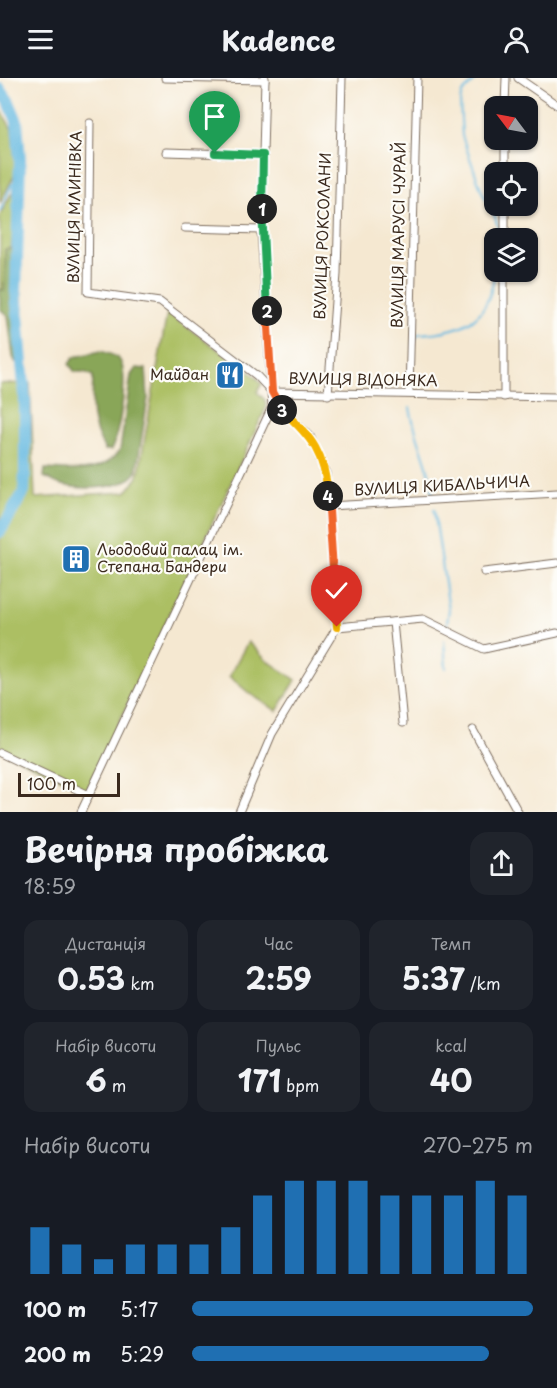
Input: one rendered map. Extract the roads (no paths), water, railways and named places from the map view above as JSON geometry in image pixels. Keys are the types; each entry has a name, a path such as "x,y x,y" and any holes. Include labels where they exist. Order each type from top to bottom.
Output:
{"street":[{"path":"165,78 265,79 261,230 272,392 280,408 310,436 326,473 337,627 272,734 239,812"},
{"name":"ВУЛИЦЯ РОКСОЛАНИ","path":"328,395 337,274 342,78"},
{"name":"ВУЛИЦЯ МАРУСІ ЧУРАЙ","path":"409,393 417,78"},
{"path":"505,96 506,78"},
{"path":"518,78 557,105"},
{"name":"ВУЛИЦЯ МЛИНІВКА","path":"90,123 87,292 160,302 257,376 272,392"},
{"path":"166,152 263,155"},
{"path":"186,228 261,230"},
{"path":"504,282 504,397"},
{"name":"ВУЛИЦЯ ВІДОНЯКА","path":"81,812 265,426 272,407 272,392 328,395 409,393 557,397"},
{"name":"ВУЛИЦЯ КИБАЛЬЧИЧА","path":"329,506 557,494"},
{"path":"484,572 557,563"},
{"path":"337,627 423,619 484,649 557,633"},
{"path":"393,622 403,723"},
{"path":"473,730 518,812"},
{"path":"0,753 89,795"}],"waterway":[{"path":"478,78 462,93 460,101 462,136 498,228"},
{"path":"0,89 9,102 17,121 20,160 16,291 25,399 24,492 0,532"},
{"path":"0,211 12,184 21,174"},
{"path":"413,343 418,334 451,330 474,319 488,299 493,282"},
{"path":"410,408 429,474 433,497"},
{"path":"434,509 449,610 446,628"},
{"path":"444,640 446,668"}],"place":[{"name":"Майдан","path":"230,375"},
{"name":"Льодовий палац ім. Степана Бандери","path":"76,559"}]}
